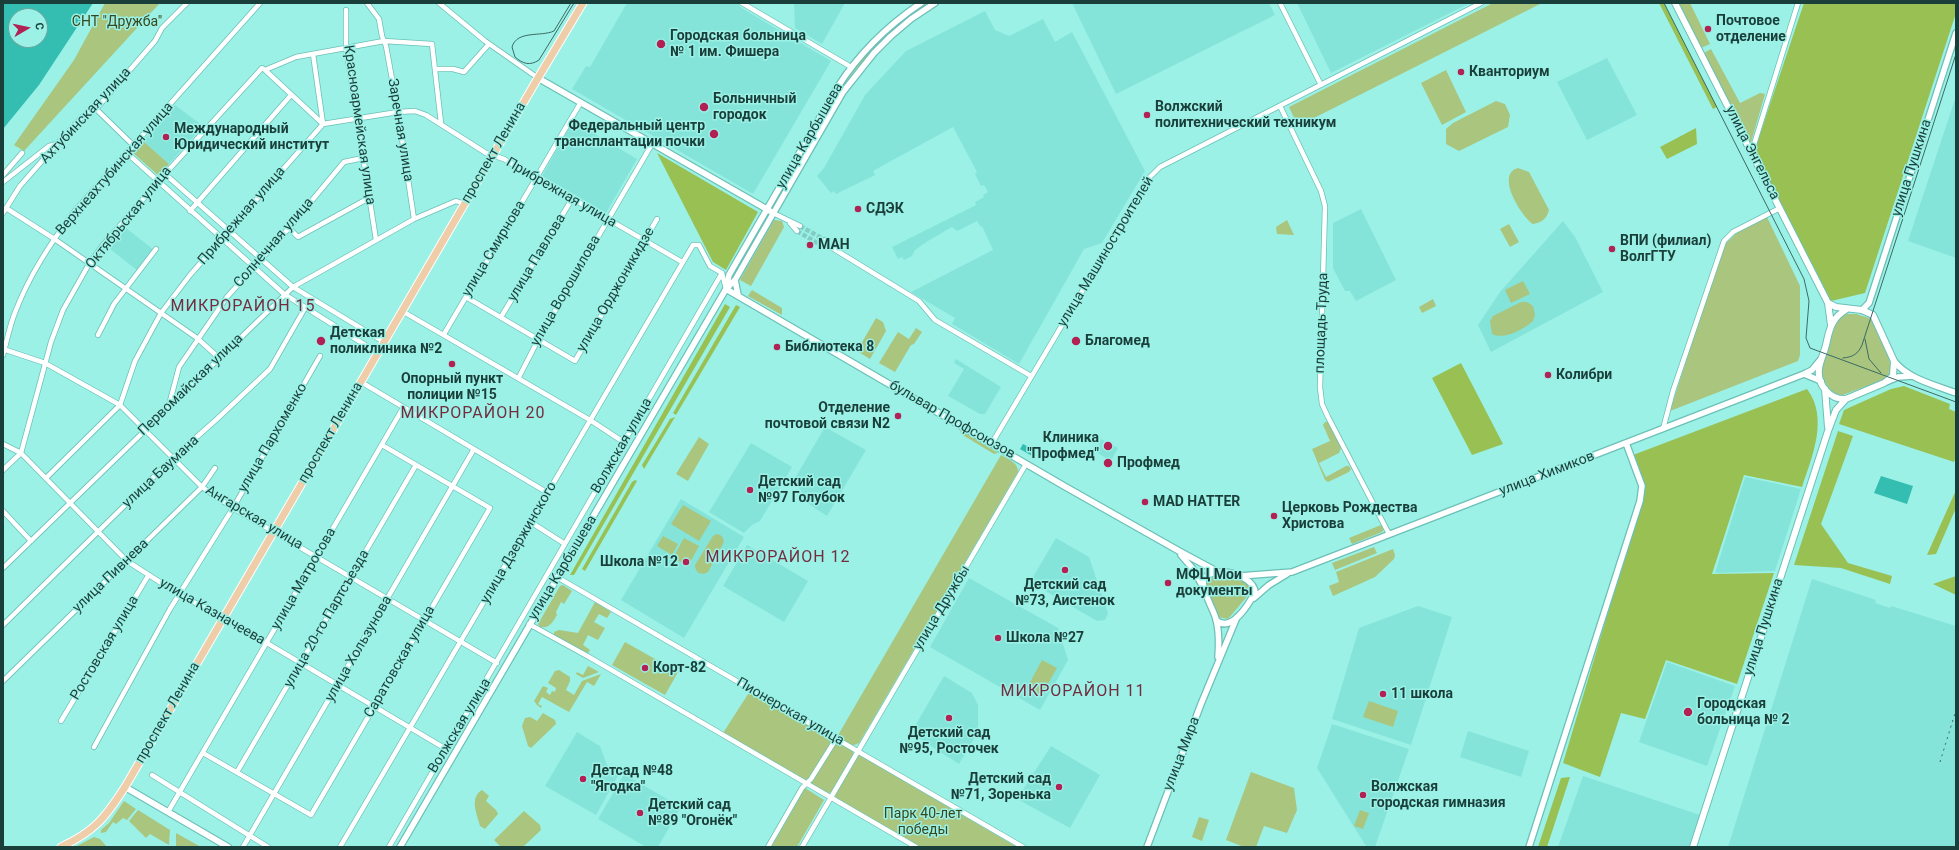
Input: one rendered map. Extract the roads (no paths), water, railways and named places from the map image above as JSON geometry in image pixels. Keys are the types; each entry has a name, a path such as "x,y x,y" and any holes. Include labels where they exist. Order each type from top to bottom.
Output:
{"main road":[{"name":"проспект Ленина","path":"62,847 83,836 100,823 125,788 492,155 583,3"},
{"name":"улица Энгельса","path":"1675,3 1828,303 1831,325"},
{"path":"1825,389 1834,397 1846,399 1884,383 1893,376 1894,361 1873,315 1862,310 1836,307 1828,303"},
{"name":"улица Пушкина","path":"1828,431 1825,389 1821,381 1819,368 1831,325 1837,316 1848,309"},
{"name":"улица Пушкина","path":"1693,847 1828,431 1836,410 1846,399"},
{"path":"125,788 228,847"}],"street":[{"name":"Ахтубинская улица","path":"5,210 20,186 83,116 96,109 155,41 162,28 187,3"},
{"name":"Верхнеахтубинская улица","path":"3,351 15,311 53,238 74,212 128,154 260,3"},
{"name":"Заречная улица","path":"367,3 379,18 398,112 414,218"},
{"path":"439,3 487,42 538,78 790,223 800,226"},
{"path":"742,3 851,67"},
{"name":"улица Карбышева","path":"726,289 729,275 851,67 885,30 921,3"},
{"name":"улица Карбышева","path":"400,847 726,289 735,280 843,92 857,73 891,36 911,19 935,3"},
{"path":"1280,3 1321,85"},
{"name":"улица Машиностроителей","path":"992,443 1150,177 1160,167 1481,3"},
{"path":"1751,154 1798,3"},
{"name":"Красноармейская улица","path":"346,10 346,47 376,240"},
{"name":"улица Пушкина","path":"1862,310 1869,303 1956,33"},
{"name":"Октябрьская улица","path":"21,453 45,363 63,310 89,264 103,245 158,181 262,68 265,70 285,61 313,54 384,41 432,44 441,123"},
{"path":"436,69 453,69 464,72 487,42"},
{"path":"313,54 323,124"},
{"path":"265,70 323,124"},
{"path":"190,211 291,95"},
{"name":"улица Смирнова","path":"444,334 581,102"},
{"name":"площадь Труда","path":"1280,106 1321,191 1325,206 1320,382 1322,404 1355,472 1389,534"},
{"path":"96,109 134,146"},
{"name":"Прибрежная улица","path":"46,478 120,405 135,361 161,313 190,275 323,124 358,117 415,111 441,123 486,153 537,178 682,262"},
{"path":"3,182 49,146 57,144"},
{"name":"улица Ворошилова","path":"519,377 538,340 652,144"},
{"path":"3,175 22,153"},
{"path":"128,154 284,294 378,352"},
{"name":"Солнечная улица","path":"168,407 179,366 197,338 227,297 289,228 344,162 363,158"},
{"path":"165,174 292,287 384,342"},
{"path":"289,228 298,237 369,198"},
{"name":"улица Павлова","path":"501,317 572,199"},
{"name":"Первомайская улица","path":"3,568 292,287 414,218 456,201 464,204"},
{"path":"1662,429 1678,376 1724,241 1733,232 1780,208"},
{"path":"5,210 53,238 197,338 219,358"},
{"name":"улица Орджоникидзе","path":"538,340 575,361 657,219"},
{"path":"790,223 797,231"},
{"path":"825,240 829,246 919,301 935,320 1031,376"},
{"name":"улица Дзержинского","path":"340,847 532,523 590,420 693,245 699,245 710,266 722,273"},
{"path":"822,246 829,246"},
{"path":"98,335 125,288 156,249"},
{"path":"722,273 726,289"},
{"name":"Волжская улица","path":"389,847 722,273"},
{"path":"735,280 738,296"},
{"name":"бульвар Профсоюзов","path":"726,289 1026,464 1218,572"},
{"path":"466,297 538,340"},
{"path":"1869,303 1873,315"},
{"name":"улица Баумана","path":"3,625 173,458 270,369 305,308"},
{"path":"402,311 519,377 625,442"},
{"name":"Ангарская улица","path":"3,351 45,363 120,405 202,487 233,508 462,640 497,663"},
{"name":"улица Пархоменко","path":"94,747 151,641 233,508 320,356"},
{"name":"улица Химиков","path":"1250,601 1289,573 1804,374 1812,370 1821,358"},
{"path":"1894,361 1900,368 1913,376 1956,393"},
{"path":"1804,374 1821,381"},
{"path":"1884,383 1898,377 1913,376"},
{"path":"361,382 548,493"},
{"name":"улица Матросова","path":"168,812 403,408"},
{"path":"1529,847 1640,501 1642,486 1626,443"},
{"name":"улица Казначеева","path":"3,444 21,453 126,561 180,595 223,618 446,748"},
{"path":"382,445 453,487"},
{"name":"улица Хользунова","path":"243,847 474,449"},
{"path":"3,470 21,453"},
{"name":"улица Дружбы","path":"830,798 1026,464"},
{"name":"улица 20-го Партсъезда","path":"237,772 302,664 416,465"},
{"name":"улица Пивнева","path":"3,682 202,487 215,468"},
{"name":"Саратовская улица","path":"274,794 311,815 375,707 490,508 453,487"},
{"path":"3,511 31,541"},
{"path":"3,520 8,516"},
{"path":"532,523 565,544"},
{"name":"бульвар Профсоюзов","path":"1179,551 1193,569 1203,587"},
{"path":"1218,572 1240,576 1250,581 1254,586 1255,592 1250,601 1236,617 1229,623 1223,624 1216,620 1203,587 1203,580 1206,576 1218,572"},
{"name":"улица Химиков","path":"1240,576 1289,573"},
{"name":"Ростовская улица","path":"61,721 148,576"},
{"name":"Пионерская улица","path":"557,577 1023,847"},
{"name":"улица Мира","path":"1147,847 1236,617"},
{"name":"улица Мира","path":"1216,620 1219,642 1218,661"},
{"path":"529,624 589,657 806,785 916,847"},
{"path":"768,847 802,788 811,780 836,739"},
{"path":"203,752 274,794"},
{"path":"152,775 268,847"},
{"path":"802,847 830,798"}],"tunnel":[{"path":"800,226 825,240"},
{"path":"797,231 822,246"}],"tram line":[{"path":"571,3 554,31 519,38 512,47 515,57 530,64 539,60 574,3"},
{"path":"1664,3 1804,279 1809,301 1806,338 1810,348 1956,402"},
{"path":"1843,358 1850,357 1855,354 1859,351 1862,345 1956,54"},
{"path":"1865,339 1869,359 1881,373"}],"railway":[{"path":"1940,762 1956,710"}],"place":[{"name":"Почтовое отделение","path":"1708,29"},
{"name":"Городская больница № 1 им. Фишера","path":"661,44"},
{"name":"Кванториум","path":"1461,72"},
{"name":"Больничный городок","path":"704,107"},
{"name":"Волжский политехнический техникум","path":"1147,115"},
{"name":"Федеральный центр трансплантации почки","path":"714,134"},
{"name":"Международный Юридический институт","path":"166,137"},
{"name":"СДЭК","path":"858,209"},
{"name":"МАН","path":"810,245"},
{"name":"ВПИ (филиал) ВолгГТУ","path":"1612,249"},
{"name":"Детская поликлиника №2","path":"321,341"},
{"name":"Благомед","path":"1076,341"},
{"name":"Библиотека 8","path":"777,347"},
{"name":"Опорный пункт полиции №15","path":"452,364"},
{"name":"Колибри","path":"1548,375"},
{"name":"Отделение почтовой связи N2","path":"898,416"},
{"name":"Клиника \"Профмед\"","path":"1108,446"},
{"name":"Профмед","path":"1108,463"},
{"name":"Детский сад №97 Голубок","path":"750,490"},
{"name":"MAD HATTER","path":"1145,502"},
{"name":"Церковь Рождества Христова","path":"1274,516"},
{"name":"Школа №12","path":"686,562"},
{"name":"Детский сад №73, Аистенок","path":"1065,570"},
{"name":"МФЦ Мои документы","path":"1168,583"},
{"name":"Школа №27","path":"998,638"},
{"name":"Корт-82","path":"645,668"},
{"name":"11 школа","path":"1383,694"},
{"name":"Городская больница № 2","path":"1688,712"},
{"name":"Детский сад №95, Росточек","path":"949,718"},
{"name":"Детсад №48 \"Ягодка\"","path":"583,779"},
{"name":"Детский сад №71, Зоренька","path":"1059,787"},
{"name":"Волжская городская гимназия","path":"1363,795"},
{"name":"Детский сад №89 \"Огонёк\"","path":"640,813"}],"district":[{"name":"МИКРОРАЙОН 15","path":"243,307"},
{"name":"МИКРОРАЙОН 20","path":"473,414"},
{"name":"МИКРОРАЙОН 12","path":"778,558"},
{"name":"МИКРОРАЙОН 11","path":"1073,692"}],"park label":[{"name":"СНТ \"Дружба\"","path":"117,22"},
{"name":"Парк 40-лет победы","path":"923,822"}]}
